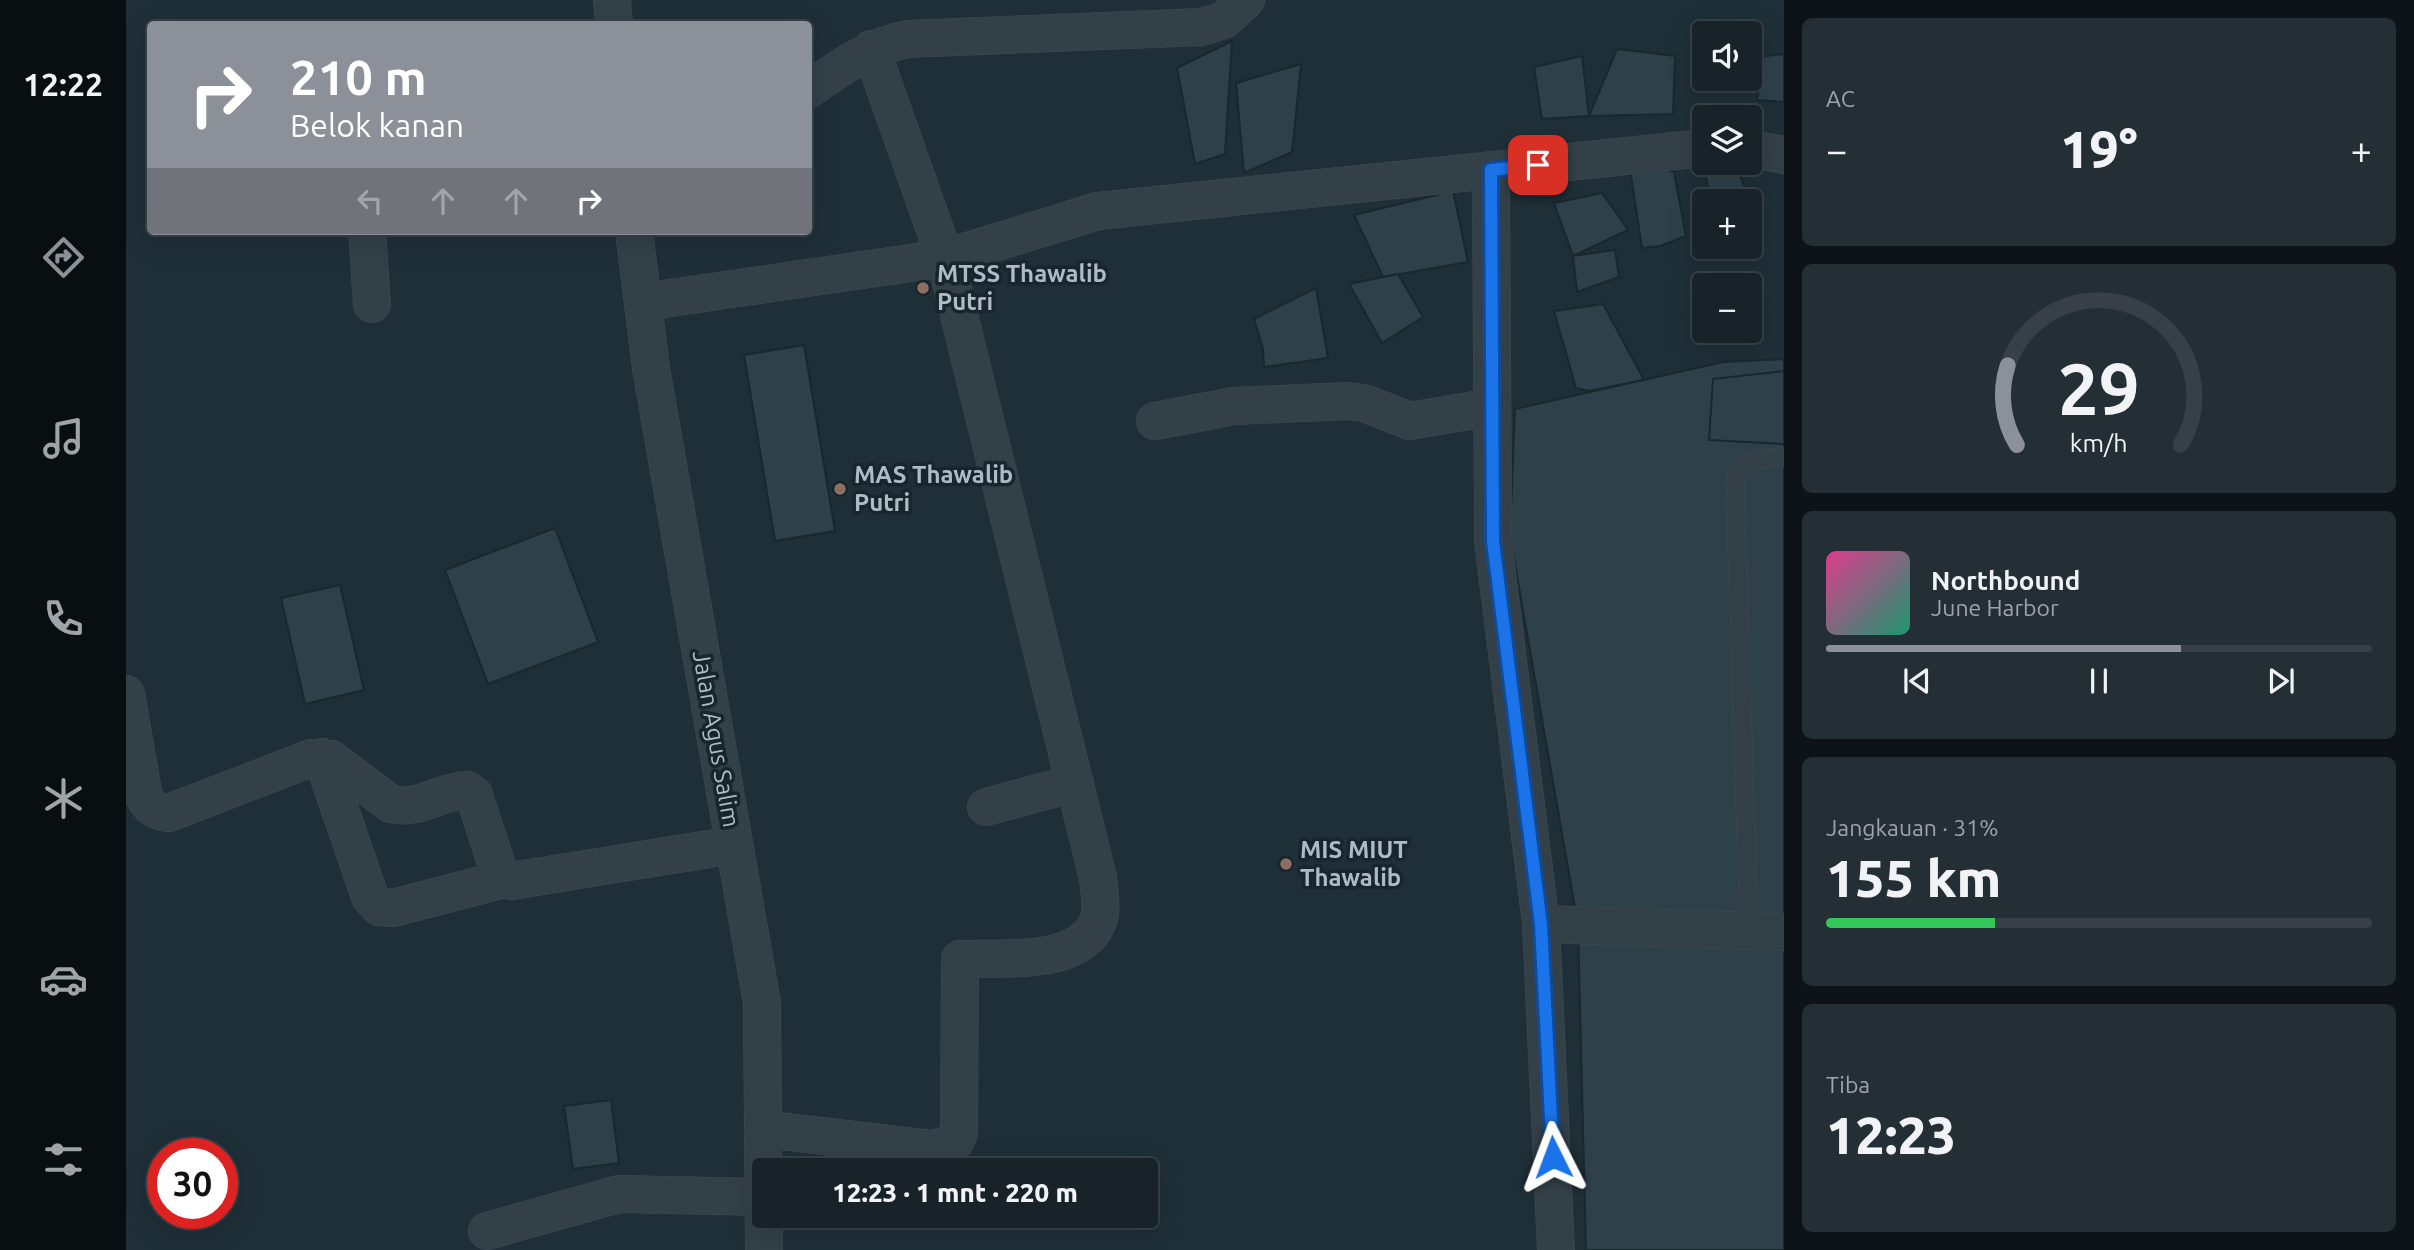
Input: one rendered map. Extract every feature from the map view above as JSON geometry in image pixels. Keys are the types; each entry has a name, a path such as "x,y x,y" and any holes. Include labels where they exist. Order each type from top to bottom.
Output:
{"street":[{"path":"612,0 614,21"},
{"path":"812,87 871,49 907,38 1202,27 1224,20 1246,0"},
{"path":"763,1129 933,1149 955,1142 959,1133 960,959 1058,955 1085,943 1099,919 1098,878 945,258 871,49"},
{"path":"643,302 945,258 1098,211 1692,149"},
{"path":"1762,151 1784,155"},
{"path":"1491,170 1493,541 1541,925 1556,1250"},
{"path":"367,235 372,304"},
{"name":"Jalan Agus Salim","path":"635,235 653,382 762,1003 763,1158"},
{"path":"1155,421 1234,406 1347,401 1364,403 1410,421 1492,407"},
{"path":"126,694 144,797 150,807 160,812 169,813 311,758 322,757 331,759 391,804 411,806 467,790 474,795 499,872 504,879"},
{"path":"322,757 370,897 379,907 393,908 504,879 511,881 734,845"},
{"path":"986,807 1075,783"},
{"path":"1541,925 1767,932"},
{"path":"486,1231 619,1194 752,1197"},
{"name":"Jalan Agus Salim","path":"764,1228 764,1250"}],"lane":[{"path":"1767,932 1735,481 1741,467 1754,458 1784,457"}],"building":[{"path":"1232,41 1225,154 1195,164 1177,68"},
{"path":"1617,49 1675,56 1673,114 1589,116"},
{"path":"1784,54 1784,102 1757,100 1758,91 1762,91 1764,56"},
{"path":"1582,56 1589,116 1542,119 1534,67"},
{"path":"1301,64 1292,152 1244,173 1236,83"},
{"path":"1628,156 1674,172 1686,236 1660,246 1642,248"},
{"path":"1705,175 1740,175 1745,189 1709,189"},
{"path":"1453,191 1468,262 1383,277 1354,215"},
{"path":"1602,193 1628,230 1573,256 1554,203"},
{"path":"1615,250 1619,277 1577,292 1573,256"},
{"path":"1398,274 1423,317 1382,343 1349,284"},
{"path":"1316,288 1328,358 1264,367 1263,349 1254,319"},
{"path":"1603,304 1644,380 1589,391 1576,388 1554,311"},
{"path":"804,345 835,531 775,541 744,355"},
{"path":"1784,359 1784,1250 1586,1250 1578,925 1510,536 1515,409 1723,362"},
{"path":"1784,371 1784,444 1709,440 1713,379"},
{"path":"555,528 598,642 488,684 445,570"},
{"path":"340,585 364,690 305,704 281,598"},
{"path":"611,1100 619,1163 573,1169 564,1106"}],"place":[{"name":"MTSS Thawalib Putri","path":"923,288"},
{"name":"MAS Thawalib Putri","path":"840,489"},
{"name":"MIS MIUT Thawalib","path":"1286,864"}],"route":[{"path":"1538,165 1491,170 1493,541 1541,925 1553,1157"}]}
